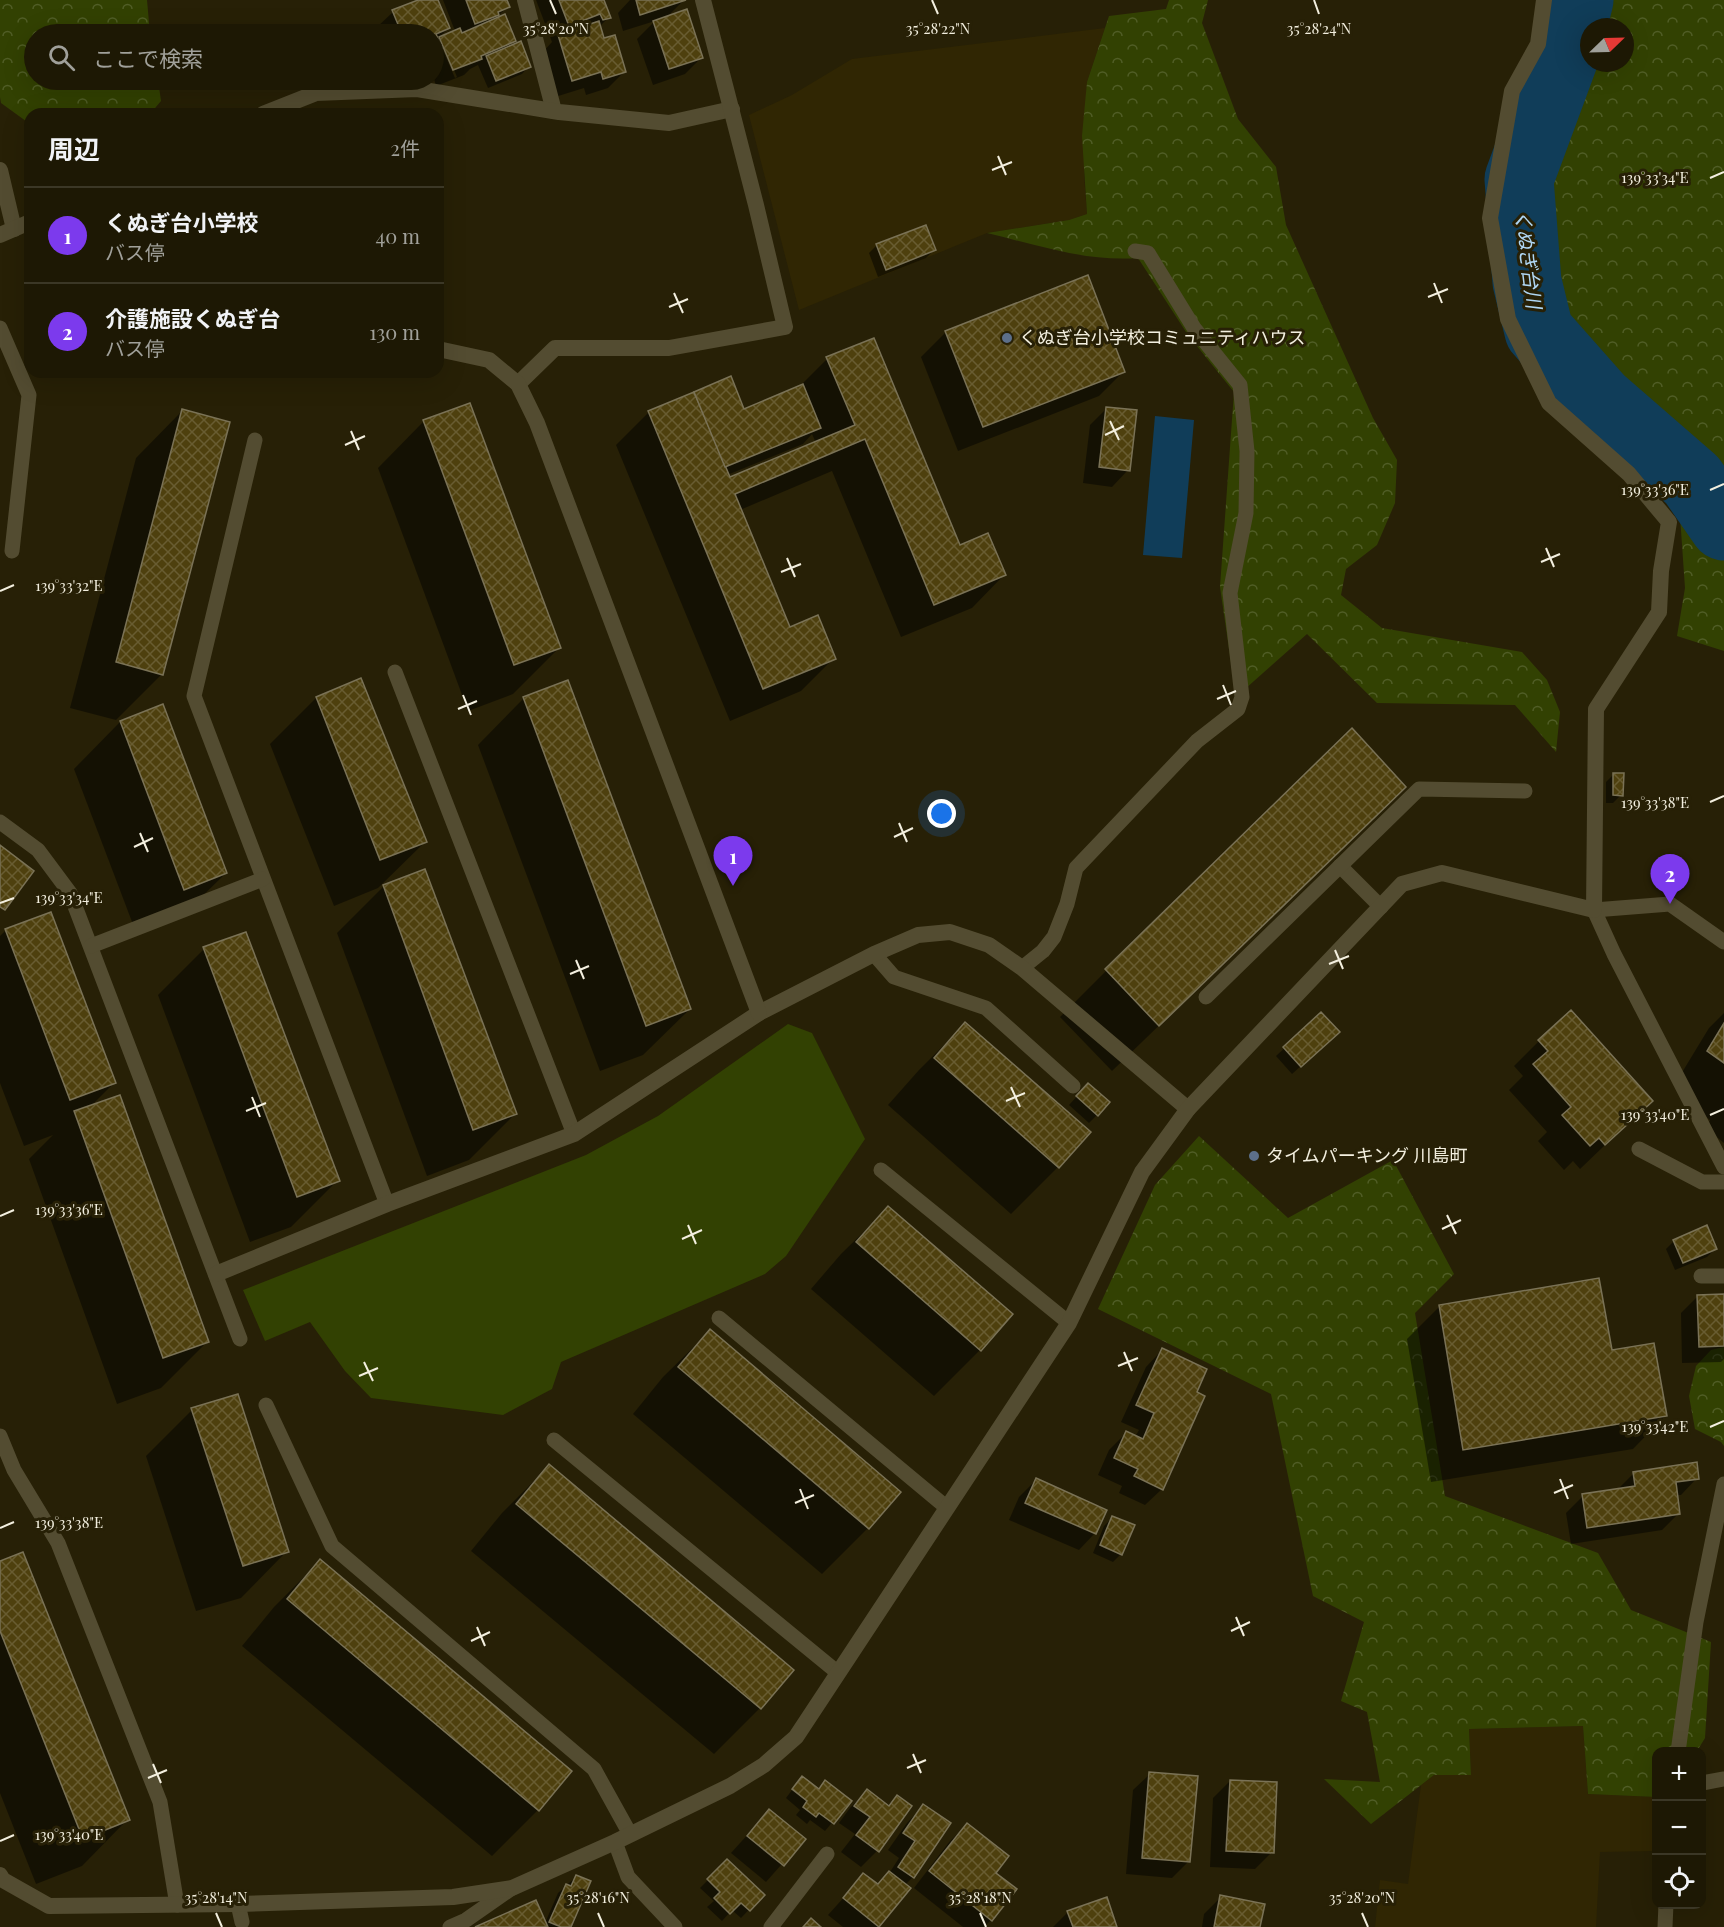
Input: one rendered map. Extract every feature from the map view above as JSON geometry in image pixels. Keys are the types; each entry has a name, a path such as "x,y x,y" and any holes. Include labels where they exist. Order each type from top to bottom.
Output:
{"street":[{"path":"525,0 554,111"},
{"path":"518,384 555,348 669,348 785,327 732,108 703,0"},
{"path":"0,1875 3,1880 49,1906 238,1904 453,1897 512,1888 730,1786 764,1765 796,1737 1069,1323 1142,1172 1188,1109 1402,884 1442,873 1594,910 1596,709 1659,612 1661,572 1669,522 1629,474 1549,403 1508,319 1490,218 1512,91 1538,44 1544,0"},
{"path":"278,108 316,93 392,90"},
{"path":"423,90 554,111 669,123 732,108"},
{"path":"0,170 15,228"},
{"path":"444,350 489,360 518,384 537,423 759,1013"},
{"path":"216,1274 387,1204 574,1134 759,1013 874,954 918,935 950,932 990,945 1022,968 1188,1109"}],"lane":[{"path":"1022,968 1043,951 1054,937 1067,904 1076,868 1197,741 1238,709 1242,698 1230,593 1246,513 1247,451 1240,385 1194,328 1148,253 1135,250"},
{"path":"0,328 28,395 12,551"},
{"path":"255,440 194,696 387,1204"},
{"path":"395,672 574,1134"},
{"path":"1206,997 1419,789 1525,791"},
{"path":"0,822 39,850 70,893 240,1339"},
{"path":"1341,866 1381,907"},
{"path":"91,946 263,879"},
{"path":"1724,942 1670,904 1594,910 1614,954 1724,1167"},
{"path":"874,954 894,977 987,1008 1073,1086"},
{"path":"1639,1149 1701,1182 1724,1182"},
{"path":"881,1170 1069,1323"},
{"path":"1701,1276 1724,1276"},
{"path":"719,1318 946,1507"},
{"path":"266,1405 332,1546 594,1769 622,1838 628,1877 675,1927"},
{"path":"0,1436 14,1470 57,1543 160,1802 177,1905"},
{"path":"554,1440 837,1672"},
{"path":"1679,1747 1696,1622 1724,1484"},
{"path":"1706,1782 1724,1779"},
{"path":"771,1927 827,1854"},
{"path":"450,1927 465,1920 512,1888"},
{"path":"238,1904 242,1922"},
{"path":"1665,1927 1666,1909"}],"shaded area":[{"path":"1105,28 1087,82 1084,175 1087,214 1069,220 987,233 799,310 749,115 792,95 852,59"},
{"path":"1583,1726 1588,1794 1652,1797 1652,1851 1600,1852 1596,1927 1375,1927 1380,1880 1408,1884 1421,1785 1434,1775 1471,1775 1469,1729"}],"green space":[{"path":"0,0 147,0 149,24 24,24 24,90 159,90 161,101 155,108 24,108 24,120 1,103"},
{"path":"1169,0 1208,0 1202,23 1238,119 1276,167 1286,225 1373,418 1397,460 1395,503 1377,545 1346,569 1341,595 1382,628 1522,652 1547,680 1560,712 1556,752 1515,705 1377,703 1307,634 1236,697 1220,587 1234,392 1188,335 1138,258 1119,259 1081,255 987,233 1069,220 1087,214 1082,136 1087,82 1109,16 1166,9"},
{"path":"1552,0 1724,0 1724,651 1677,636 1685,588 1679,501 1586,410 1527,332 1502,220 1516,111 1543,41"},
{"path":"788,1024 812,1033 865,1139 786,1256 765,1274 561,1362 552,1389 503,1415 371,1398 345,1371 310,1322 265,1341 243,1290 586,1155 658,1116"},
{"path":"1199,1136 1288,1218 1393,1160 1454,1274 1415,1313 1445,1496 1598,1553 1631,1610 1711,1642 1705,1738 1699,1747 1652,1747 1652,1797 1588,1794 1583,1726 1469,1729 1471,1775 1434,1775 1371,1824 1324,1779 1380,1782 1367,1712 1341,1701 1364,1622 1313,1596 1271,1394 1098,1309 1155,1185"},
{"path":"1724,1347 1724,1446 1721,1442 1695,1429 1689,1396 1696,1366 1711,1350"}],"water":[{"path":"1155,416 1194,420 1182,558 1143,555"}],"building":[{"path":"418,0 438,0 450,28 444,31 444,24 398,24 392,10"},
{"path":"466,0 507,0 510,7 498,12 499,15 475,24"},
{"path":"559,0 604,0 611,18 603,20 600,14 569,26"},
{"path":"636,0 686,0 640,15"},
{"path":"687,9 703,58 669,69 653,21"},
{"path":"505,14 516,41 481,56 482,59 453,70 444,49 444,35 460,28 462,33"},
{"path":"599,21 604,38 615,35 626,72 603,79 601,72 572,81 558,35"},
{"path":"521,41 531,67 496,81 486,56"},
{"path":"926,225 936,250 886,270 876,244"},
{"path":"1088,275 1125,372 983,427 945,331"},
{"path":"874,338 960,545 988,533 1006,575 934,605 865,439 735,494 790,627 818,615 836,659 763,689 648,411 694,392 730,477 855,425 826,357"},
{"path":"731,376 744,409 803,384 821,428 725,467 694,392"},
{"path":"470,403 561,648 514,665 423,420"},
{"path":"1106,407 1137,410 1130,471 1099,467"},
{"path":"182,409 230,422 163,675 116,662"},
{"path":"361,678 427,842 380,860 316,697"},
{"path":"568,680 691,1009 646,1026 523,697"},
{"path":"163,704 227,873 184,890 120,721"},
{"path":"1352,728 1406,787 1159,1026 1105,969"},
{"path":"1613,773 1624,773 1623,796 1613,795"},
{"path":"0,845 34,871 5,910 0,907"},
{"path":"425,869 517,1114 473,1130 383,885"},
{"path":"51,912 116,1083 70,1100 5,929"},
{"path":"246,932 340,1181 297,1197 203,947"},
{"path":"1571,1010 1653,1101 1605,1145 1599,1138 1590,1146 1562,1115 1571,1107 1533,1064 1548,1051 1538,1040"},
{"path":"1321,1012 1340,1032 1301,1067 1283,1047"},
{"path":"965,1022 1091,1132 1059,1168 934,1058"},
{"path":"1724,1023 1724,1063 1707,1051"},
{"path":"1088,1083 1110,1102 1098,1116 1076,1096"},
{"path":"120,1095 209,1342 163,1358 74,1111"},
{"path":"888,1206 1013,1314 981,1351 856,1242"},
{"path":"1707,1225 1717,1249 1683,1263 1673,1240"},
{"path":"1599,1278 1612,1350 1654,1343 1667,1416 1463,1450 1439,1305"},
{"path":"1724,1294 1724,1346 1699,1347 1697,1295"},
{"path":"710,1329 901,1492 869,1529 678,1367"},
{"path":"1162,1348 1207,1369 1197,1392 1205,1396 1163,1490 1134,1476 1138,1469 1114,1458 1126,1431 1143,1439 1154,1413 1136,1405"},
{"path":"238,1394 289,1552 243,1566 191,1408"},
{"path":"1697,1462 1699,1479 1676,1482 1680,1514 1587,1528 1582,1494 1635,1486 1633,1472"},
{"path":"549,1464 794,1670 761,1709 516,1504"},
{"path":"1036,1478 1107,1510 1096,1534 1025,1503"},
{"path":"1112,1516 1135,1525 1122,1555 1100,1545"},
{"path":"23,1552 130,1820 83,1839 0,1631 0,1561"},
{"path":"320,1559 572,1771 539,1811 287,1599"},
{"path":"1149,1772 1198,1776 1190,1862 1142,1858"},
{"path":"802,1776 819,1789 825,1780 852,1801 834,1824 819,1813 816,1817 803,1807 807,1801 792,1789"},
{"path":"1230,1780 1277,1782 1274,1853 1226,1851"},
{"path":"867,1789 889,1806 897,1795 912,1806 879,1852 856,1835 870,1817 854,1806"},
{"path":"923,1804 951,1823 914,1878 898,1867 915,1841 903,1833"},
{"path":"769,1809 806,1839 784,1866 747,1836"},
{"path":"967,1823 1009,1856 996,1873 1017,1889 992,1921 929,1871"},
{"path":"727,1859 765,1895 750,1911 741,1903 730,1914 714,1898 720,1892 707,1879"},
{"path":"889,1871 911,1888 879,1927 843,1898 863,1873 878,1884"},
{"path":"576,1875 591,1881 571,1927 561,1927 549,1922 566,1884 571,1886"},
{"path":"1220,1895 1265,1904 1260,1927 1214,1927"},
{"path":"1107,1897 1117,1927 1073,1927 1067,1911"},
{"path":"536,1900 548,1927 475,1927"},
{"path":"811,1918 821,1927 803,1927"}],"waterway":[{"name":"くぬぎ台川","path":"1579,0 1566,52 1519,179 1527,282 1539,331 1600,400 1692,480 1724,526"}],"place":[{"name":"くぬぎ台小学校コミュニティハウス","path":"1007,338"},
{"name":"くぬぎ台小学校","path":"733,886"},
{"name":"介護施設くぬぎ台","path":"1670,904"},
{"name":"タイムパーキング 川島町","path":"1254,1156"}]}
